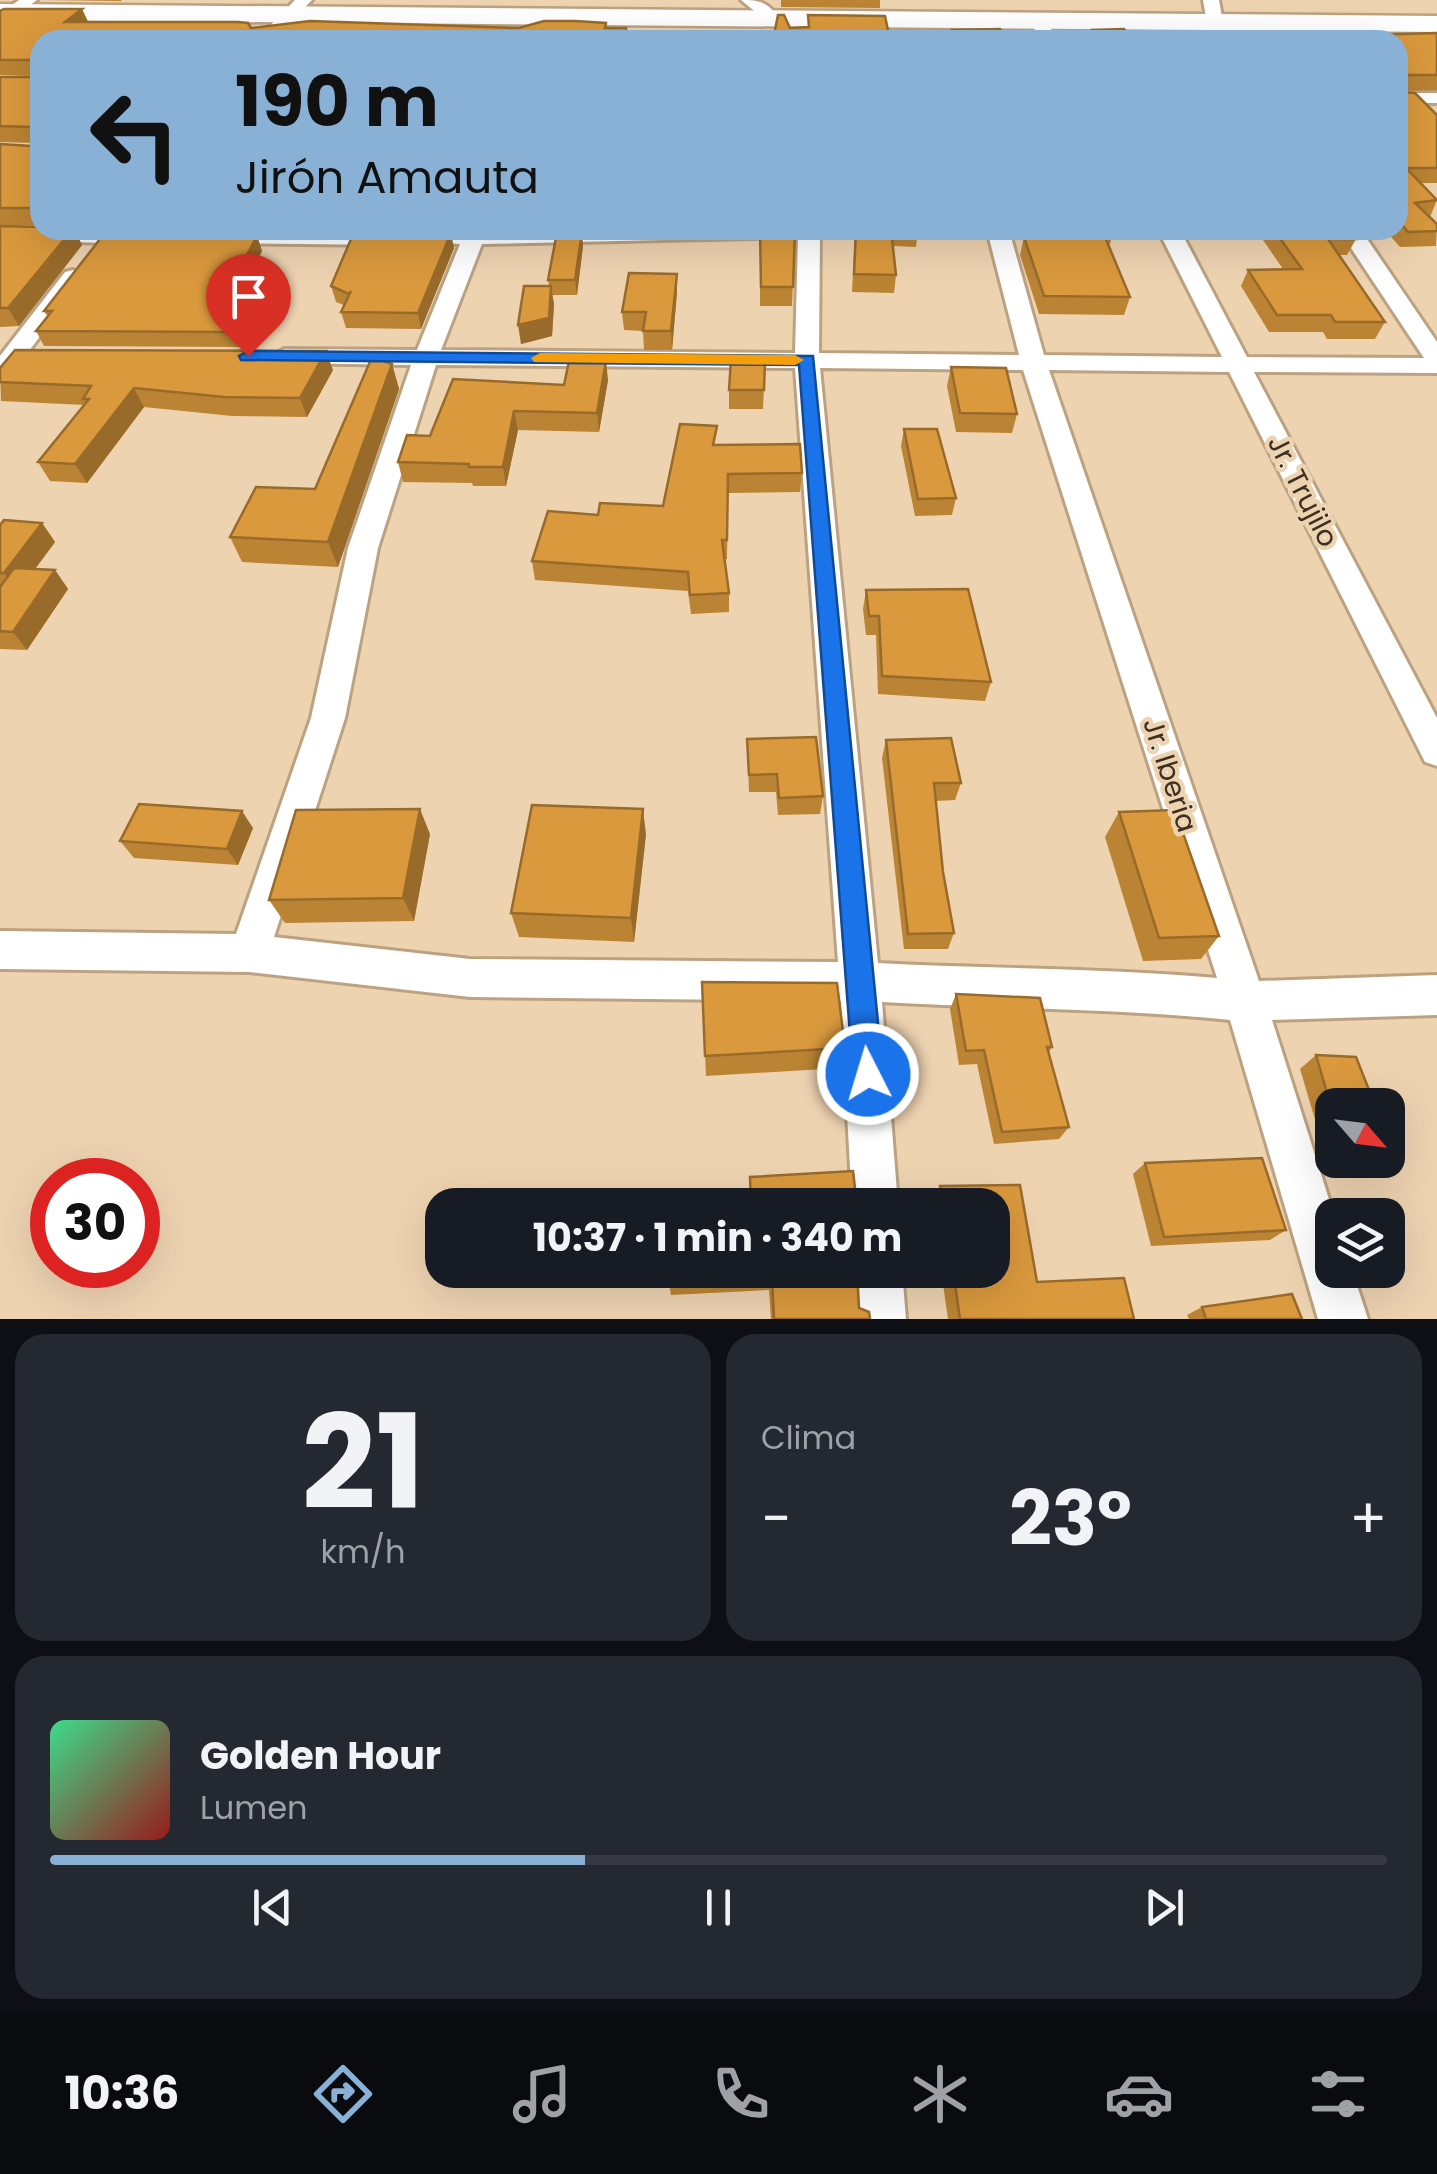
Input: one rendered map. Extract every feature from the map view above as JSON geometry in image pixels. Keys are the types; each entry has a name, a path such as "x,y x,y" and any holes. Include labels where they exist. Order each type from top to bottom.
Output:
{"highway":[{"path":"10,12 295,8 513,28 757,9 795,29 1034,20 1437,24"}],"street":[{"path":"274,30 295,8"},
{"path":"1408,98 1437,98"},
{"path":"1408,100 1437,124"},
{"path":"0,234 30,234"},
{"path":"4,362 101,240"},
{"path":"248,953 328,718 363,548 426,357 475,240"},
{"path":"809,240 807,360 874,1188"},
{"name":"Jr. Iberia","path":"1001,240 1034,364 1245,1001 1343,1319"},
{"name":"Jr. Trujilo","path":"1173,240 1437,752"},
{"path":"1357,240 1437,363"},
{"path":"4,362 49,356"},
{"path":"256,356 1238,366 1437,363"},
{"path":"0,950 248,953 470,978 664,982 860,980 1028,991 1129,990 1245,1001 1437,995"},
{"path":"879,1288 881,1319"}],"building":[{"path":"82,9 65,22 238,22 248,23 251,28 310,21 519,28 544,21 575,21 606,23 605,28 626,30 30,30 30,60 0,60 0,11"},
{"path":"778,15 784,15 790,28 809,27 808,15 885,16 888,30 775,30"},
{"path":"1437,33 1437,75 1408,75 1408,34"},
{"path":"0,77 30,77 30,127 0,126"},
{"path":"1408,93 1415,93 1437,115 1437,168 1408,168"},
{"path":"0,144 30,146 30,208 0,208"},
{"path":"1408,170 1437,200 1415,203 1437,224 1437,231 1408,232"},
{"path":"0,226 30,227 30,240 64,240 8,308 0,308"},
{"path":"99,240 255,240 231,285 264,287 233,332 36,331 52,311 44,311"},
{"path":"351,240 448,240 418,313 341,312 351,291 349,294 331,286"},
{"path":"556,240 581,240 575,280 548,280"},
{"path":"760,240 795,240 793,287 761,287"},
{"path":"856,240 892,240 896,275 854,274"},
{"path":"1025,240 1106,240 1130,297 1044,296"},
{"path":"1281,240 1329,240 1385,322 1335,322 1331,315 1277,315 1248,270 1302,269"},
{"path":"629,273 677,274 671,331 643,331 646,312 622,312"},
{"path":"524,286 551,286 549,318 518,325"},
{"path":"15,350 326,351 300,398 224,397 134,388 75,464 38,462 89,399 83,399 91,386 0,382 0,368"},
{"path":"372,357 392,364 328,542 230,537 256,487 315,489"},
{"path":"731,360 765,361 764,390 729,390"},
{"path":"569,361 606,361 597,413 514,411 503,467 398,462 407,435 430,436 453,379 564,385"},
{"path":"951,367 1006,368 1017,414 960,413"},
{"path":"680,424 717,426 713,445 800,444 802,473 728,474 727,540 722,540 729,593 690,595 688,572 532,561 548,511 598,515 600,503 663,506"},
{"path":"904,429 937,429 956,498 918,499"},
{"path":"4,520 42,523 4,573 0,573 0,525"},
{"path":"14,568 55,570 13,632 0,631 0,587"},
{"path":"968,589 991,682 882,676 879,616 869,616 866,590"},
{"path":"816,737 823,796 779,798 777,774 749,775 747,739"},
{"path":"951,738 961,783 934,783 954,933 908,934 886,740"},
{"path":"139,804 242,811 227,849 120,841"},
{"path":"532,805 643,809 631,918 511,913"},
{"path":"420,809 403,898 269,900 296,810"},
{"path":"1175,810 1219,936 1159,938 1119,812"},
{"path":"702,982 837,983 845,1048 705,1056"},
{"path":"956,994 1040,998 1052,1047 1047,1047 1069,1127 1002,1132 984,1050 966,1051"},
{"path":"1316,1055 1356,1057 1368,1088 1326,1088"},
{"path":"1262,1158 1286,1230 1164,1237 1145,1163"},
{"path":"853,1171 855,1188 750,1188 750,1177"},
{"path":"1020,1185 1037,1282 1124,1278 1134,1319 960,1319 956,1288 1010,1288 1010,1188 940,1186"},
{"path":"772,1288 858,1288 859,1308 869,1312 870,1319 774,1319"},
{"path":"1292,1294 1302,1319 1206,1319 1202,1307"}],"slow traffic":[{"path":"540,358 795,360"}],"route":[{"path":"248,356 807,360 868,1074"}]}
